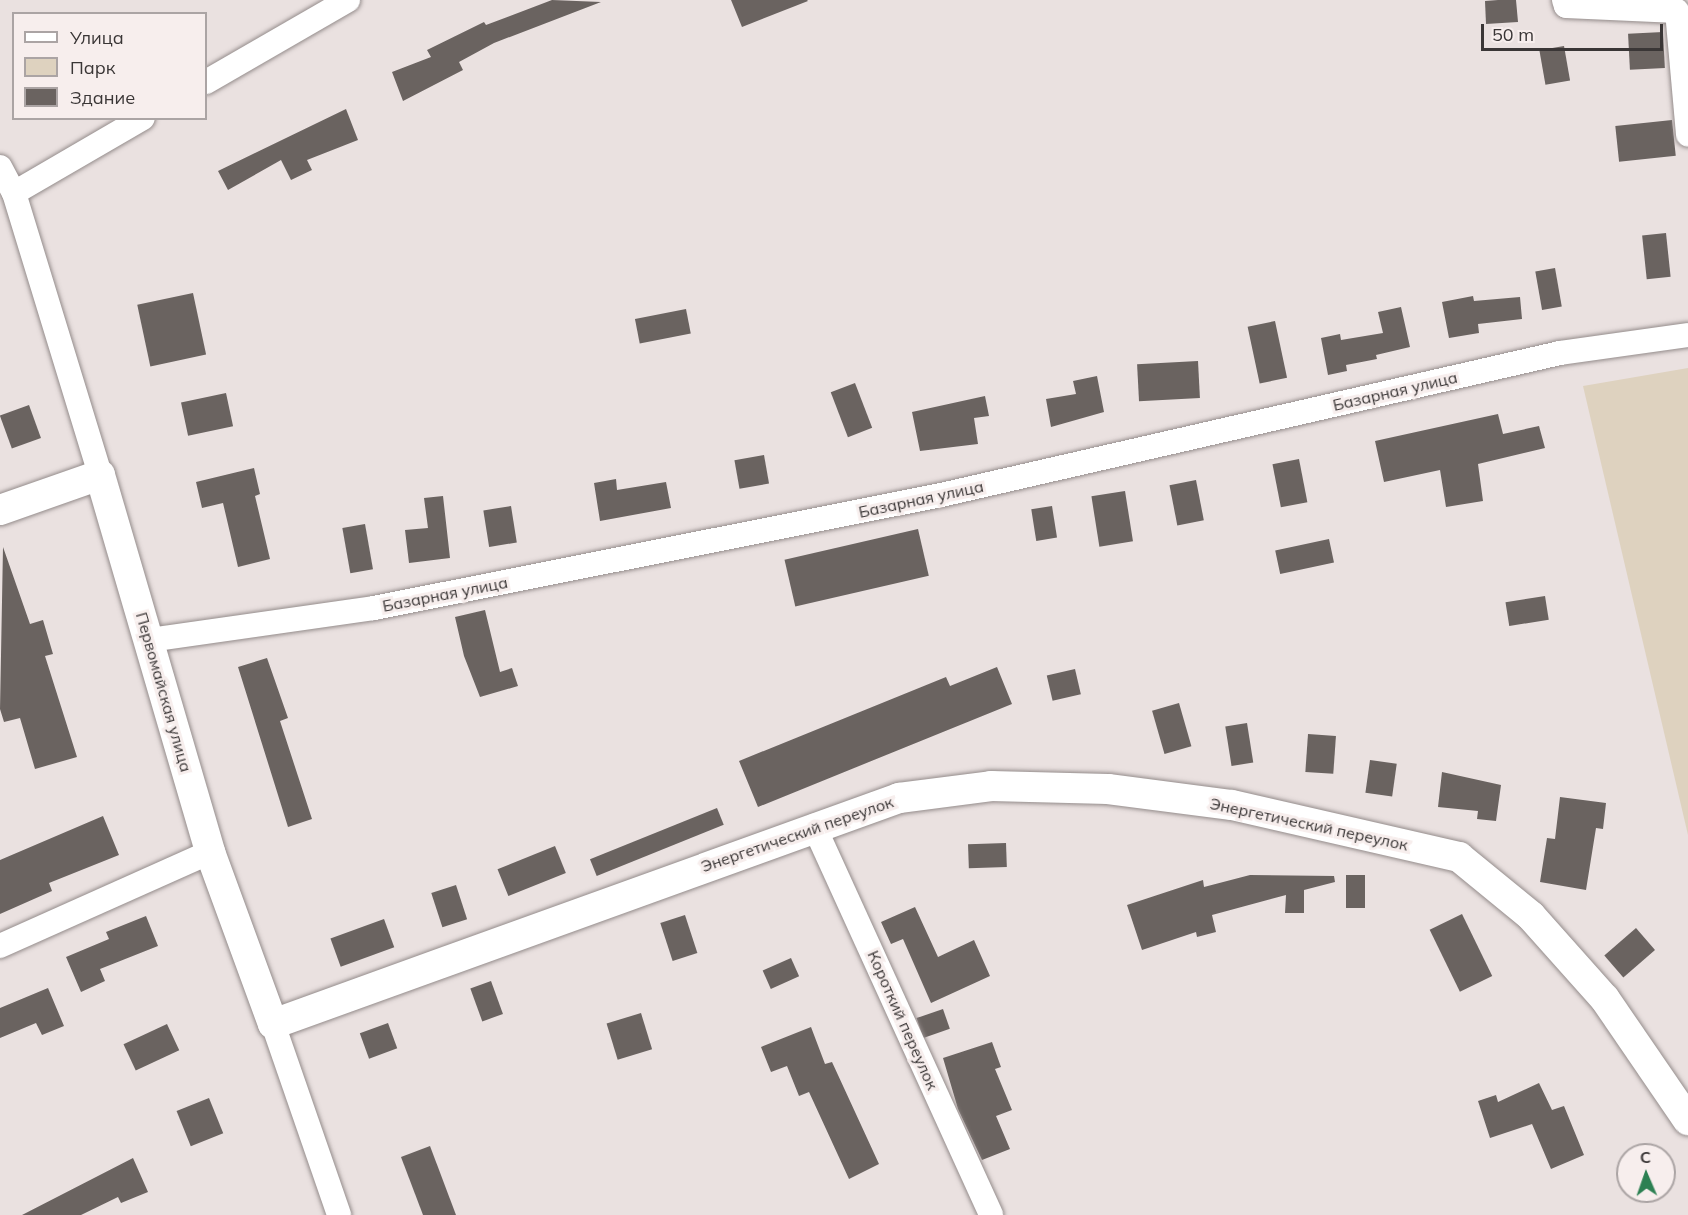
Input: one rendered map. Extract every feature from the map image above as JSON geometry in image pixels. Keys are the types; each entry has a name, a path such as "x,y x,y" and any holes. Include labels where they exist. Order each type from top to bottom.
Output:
{"street":[{"path":"207,81 348,0"},
{"path":"1564,0 1566,6 1677,11 1688,135"},
{"path":"14,193 139,120"},
{"name":"Первомайская улица","path":"0,167 14,193 150,640 210,852 339,1215"},
{"name":"Базарная улица","path":"150,640 386,606 941,495 1560,353 1688,335"},
{"path":"0,510 100,475"},
{"name":"Энергетический переулок","path":"273,1024 814,826 899,798 992,786 1108,789 1232,804 1459,857 1532,916 1605,999 1688,1120"},
{"name":"Короткий переулок","path":"814,826 991,1215"},
{"path":"0,946 210,852"}],"green space":[{"path":"1688,368 1688,835 1583,386"}],"building":[{"path":"552,0 601,2 494,43 459,62 463,70 403,101 392,72 431,57 427,50 484,22 486,25"},
{"path":"731,0 807,0 808,1 742,27"},
{"path":"1516,0 1518,22 1486,24 1485,1"},
{"path":"1663,32 1665,68 1630,70 1628,34"},
{"path":"1564,46 1570,80 1545,85 1539,50"},
{"path":"346,109 358,140 307,160 312,170 291,180 281,160 228,190 218,171"},
{"path":"1672,120 1676,156 1619,162 1615,126"},
{"path":"1666,233 1671,277 1647,279 1642,236"},
{"path":"1555,268 1562,306 1542,310 1535,271"},
{"path":"193,293 206,355 150,366 137,305"},
{"path":"1473,296 1474,301 1520,297 1522,319 1478,324 1479,333 1449,338 1442,302"},
{"path":"1401,307 1410,347 1376,355 1377,359 1346,365 1347,371 1328,375 1321,338 1340,334 1341,340 1383,333 1378,312"},
{"path":"686,309 691,334 640,343 635,319"},
{"path":"1275,321 1287,378 1260,384 1248,327"},
{"path":"1198,361 1200,398 1139,401 1137,364"},
{"path":"1097,376 1104,412 1051,427 1046,399 1076,394 1073,381"},
{"path":"855,383 872,428 848,437 831,392"},
{"path":"226,393 233,426 188,436 181,403"},
{"path":"985,396 989,416 974,418 978,444 920,451 912,412"},
{"path":"29,405 41,438 12,448 0,416"},
{"path":"1498,414 1503,434 1539,426 1545,448 1478,464 1483,501 1446,507 1440,470 1384,482 1375,441"},
{"path":"764,455 769,484 739,489 734,460"},
{"path":"1299,459 1307,502 1281,507 1272,464"},
{"path":"254,468 260,494 255,496 270,559 238,567 223,503 202,508 196,482"},
{"path":"616,479 617,490 666,482 671,508 600,521 594,483"},
{"path":"1196,480 1204,520 1177,525 1169,485"},
{"path":"1125,491 1133,541 1099,547 1091,496"},
{"path":"443,496 450,558 409,563 405,530 428,528 424,498"},
{"path":"511,506 517,543 489,547 483,510"},
{"path":"1052,506 1057,538 1036,541 1031,509"},
{"path":"365,524 373,569 350,573 342,528"},
{"path":"918,529 929,576 795,607 785,560"},
{"path":"1329,539 1334,562 1280,574 1275,550"},
{"path":"3,547 30,624 43,620 53,654 45,656 77,757 35,769 20,718 4,722 0,709"},
{"path":"1545,596 1549,620 1509,626 1505,602"},
{"path":"485,610 500,672 512,668 518,686 480,697 464,656 455,617"},
{"path":"267,658 288,718 280,721 312,819 288,827 238,667"},
{"path":"997,667 1012,704 758,807 739,761 946,677 950,686"},
{"path":"1075,669 1081,694 1053,701 1047,676"},
{"path":"1179,703 1191,746 1164,754 1152,711"},
{"path":"1247,723 1253,763 1232,766 1225,726"},
{"path":"1308,734 1336,736 1333,774 1305,772"},
{"path":"1370,760 1397,764 1392,796 1365,793"},
{"path":"1442,772 1501,785 1496,821 1477,819 1478,811 1438,807"},
{"path":"1560,797 1606,803 1603,829 1596,828 1586,890 1540,882 1547,838 1555,839"},
{"path":"717,808 724,825 597,876 590,859"},
{"path":"103,816 119,855 49,883 52,891 0,914 0,860"},
{"path":"1006,843 1007,867 969,868 968,844"},
{"path":"555,846 566,873 508,896 498,869"},
{"path":"1250,875 1334,876 1335,882 1304,890 1304,913 1285,913 1286,895 1212,915 1216,932 1197,937 1196,932 1142,950 1127,905 1203,880 1204,887"},
{"path":"1346,875 1365,875 1365,908 1346,908"},
{"path":"456,885 467,919 442,927 431,893"},
{"path":"915,907 938,957 974,940 990,976 931,1003 903,939 891,944 881,922"},
{"path":"1462,914 1492,976 1460,992 1430,930"},
{"path":"685,915 697,953 673,961 660,923"},
{"path":"146,916 158,946 100,969 105,981 81,992 66,957 109,939 106,932"},
{"path":"384,919 394,947 341,967 330,938"},
{"path":"1636,928 1655,950 1623,977 1604,956"},
{"path":"791,958 799,976 771,989 763,971"},
{"path":"491,981 503,1014 482,1021 470,989"},
{"path":"48,988 64,1026 42,1035 36,1023 0,1038 0,1008"},
{"path":"943,1009 950,1029 923,1038 917,1018"},
{"path":"641,1013 652,1049 618,1060 607,1024"},
{"path":"388,1023 397,1048 369,1059 360,1033"},
{"path":"167,1024 179,1050 136,1071 123,1044"},
{"path":"811,1027 825,1064 832,1062 879,1164 849,1179 809,1092 799,1096 787,1066 771,1072 761,1047"},
{"path":"992,1042 1001,1067 995,1069 1012,1110 996,1116 1010,1149 982,1160 958,1109 943,1058"},
{"path":"1539,1083 1552,1110 1564,1106 1584,1155 1551,1169 1532,1124 1490,1138 1478,1101 1496,1095 1498,1102"},
{"path":"209,1098 223,1133 191,1146 177,1111"},
{"path":"430,1146 456,1215 423,1215 401,1157"},
{"path":"133,1158 148,1192 121,1203 118,1197 81,1215 22,1215"}]}
